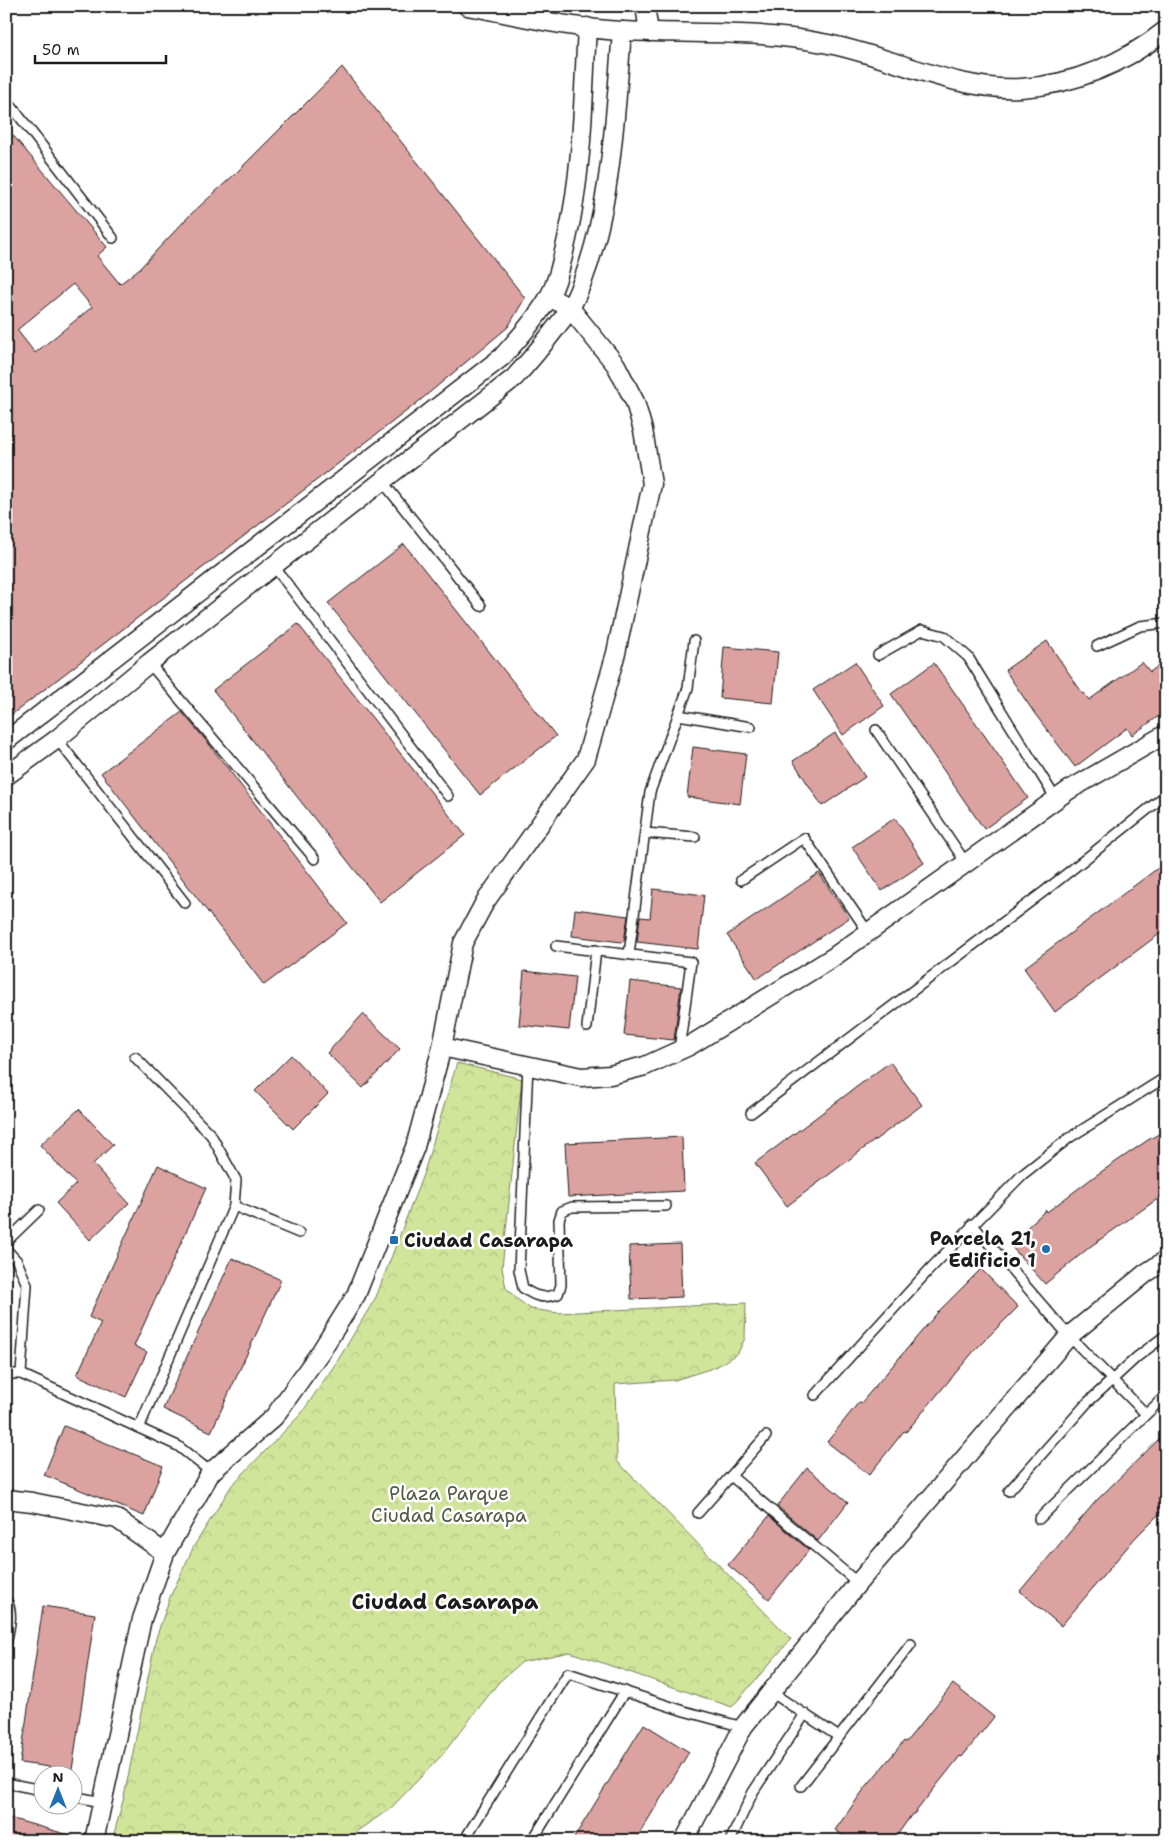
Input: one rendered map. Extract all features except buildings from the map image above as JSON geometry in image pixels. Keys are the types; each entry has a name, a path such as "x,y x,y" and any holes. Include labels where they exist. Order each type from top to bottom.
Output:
{"street":[{"path":"466,6 586,27 622,31 743,33 806,40 855,50 883,60 984,86 1018,88 1050,85 1104,68 1134,53 1166,30"},
{"path":"646,6 649,32"},
{"path":"6,740 502,357 526,331 549,297 560,271 573,210 581,152 586,27"},
{"path":"6,776 57,739 149,663 514,378 536,355 570,308 594,245 604,197 612,140 622,31"},
{"path":"94,1841 142,1619 165,1553 211,1472 274,1417 321,1351 356,1296 415,1147 442,1047 463,942 485,902 586,759 616,653 652,484 644,430 635,402 616,365 570,308 549,297"},
{"path":"442,1047 581,1077 610,1075 645,1066 679,1050 823,963 1056,799 1166,734"},
{"path":"684,1841 743,1727 858,1583 1069,1336 1146,1272 1166,1260"},
{"path":"6,1499 32,1502 117,1519 165,1553"}],"lane":[{"path":"6,99 112,238"},
{"path":"383,482 481,606"},
{"path":"273,566 448,796"},
{"path":"1097,646 1140,626 1166,623"},
{"path":"878,655 922,630 944,636 968,657 1056,799"},
{"path":"629,954 650,792 688,688 694,641"},
{"path":"149,663 315,859"},
{"path":"678,715 751,726"},
{"path":"876,730 966,863"},
{"path":"57,739 186,903"},
{"path":"751,1113 1038,896 1166,795"},
{"path":"645,833 695,837"},
{"path":"741,880 804,838 868,932"},
{"path":"556,946 691,962 679,1050"},
{"path":"587,1027 596,950"},
{"path":"135,1058 211,1135 236,1180 234,1206 139,1428"},
{"path":"528,1065 519,1270 523,1288 541,1298 558,1294 561,1285 559,1220 562,1211 572,1207 666,1206"},
{"path":"815,1395 972,1224 1022,1175 1069,1138 1166,1077"},
{"path":"234,1206 299,1233"},
{"path":"6,1242 39,1210"},
{"path":"972,1224 1069,1336 1146,1414"},
{"path":"6,1249 17,1261 27,1285 21,1374"},
{"path":"1010,1491 1087,1403 1137,1357 1166,1335"},
{"path":"6,1374 21,1374 178,1446 211,1472"},
{"path":"1039,1519 1166,1394"},
{"path":"698,1513 766,1436"},
{"path":"731,1476 858,1583"},
{"path":"6,1600 10,1606 11,1614 6,1646"},
{"path":"802,1786 911,1644"},
{"path":"468,1834 568,1673 743,1727"},
{"path":"532,1841 625,1691"},
{"path":"771,1692 839,1737"},
{"path":"730,1841 753,1792 805,1714"},
{"path":"6,1783 32,1788"},
{"path":"82,1798 102,1802"}],"green space":[{"name":"Plaza Parque Ciudad Casarapa","path":"457,1063 522,1079 502,1268 506,1288 517,1299 531,1309 558,1313 746,1303 745,1338 738,1353 716,1367 675,1380 615,1384 617,1461 791,1639 732,1707 570,1652 522,1662 499,1682 442,1755 390,1809 342,1841 112,1841 124,1797 156,1638 170,1597 194,1546 232,1485 301,1414 338,1360 376,1297 424,1172"}],"place":[{"name":"Ciudad Casarapa","path":"394,1240"},
{"name":"Parcela 21, Edificio 1","path":"1046,1249"}],"district":[{"name":"Ciudad Casarapa","path":"445,1602"}]}
